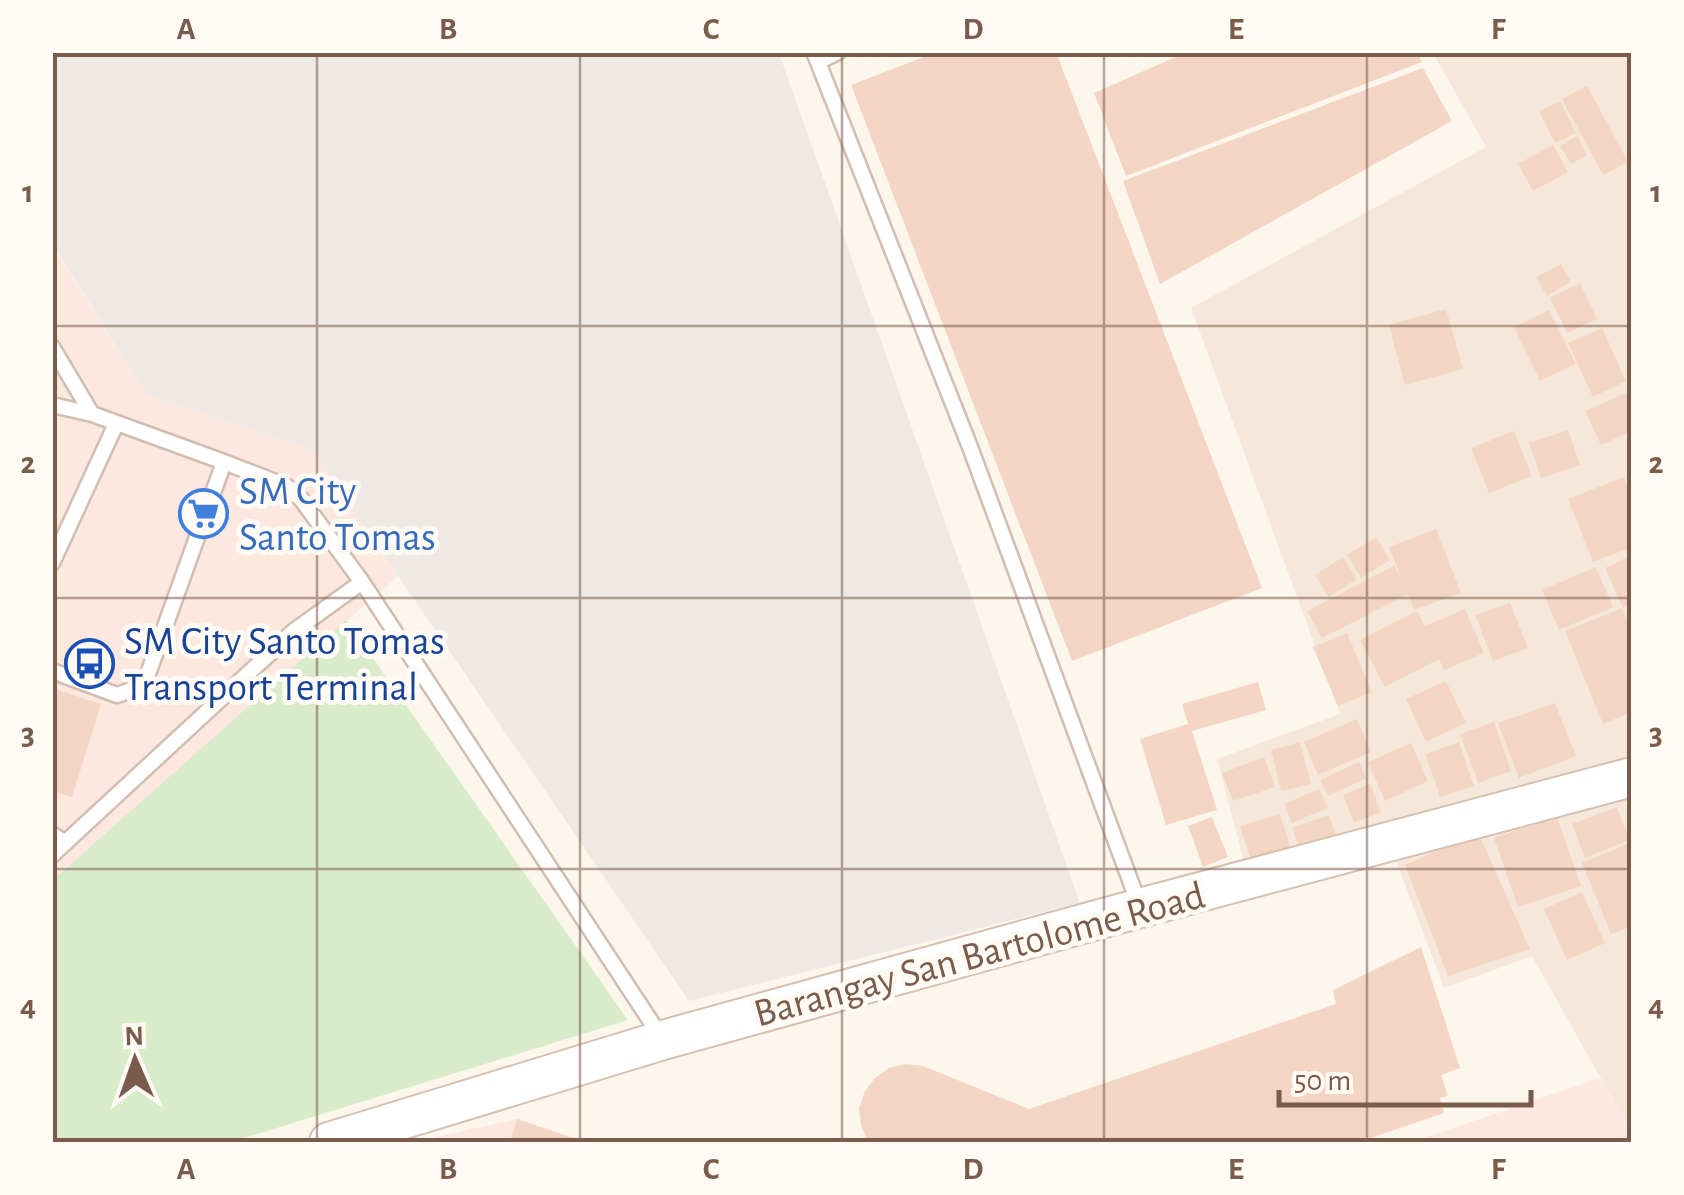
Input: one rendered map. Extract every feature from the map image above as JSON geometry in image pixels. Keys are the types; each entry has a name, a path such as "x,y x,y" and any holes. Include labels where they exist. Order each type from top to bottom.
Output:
{"street":[{"name":"Barangay San Bartolome Road","path":"330,1142 412,1123 663,1040 1632,777"}],"lane":[{"path":"838,52 816,57 970,447 1140,908"},
{"path":"52,346 92,414"},
{"path":"52,405 92,414 224,462 286,486 301,499 362,582 663,1040"},
{"path":"52,563 116,424"},
{"path":"52,671 117,695 132,690 148,674 224,462"},
{"path":"52,855 59,838 294,631 362,582"}],"shaded area":[{"path":"53,52 779,53 1080,903 689,1001 312,450 147,395 53,245"},
{"path":"1433,53 1631,53 1631,1132 1532,956 1444,988 1395,858 1246,869 1217,759 1340,714 1191,308 1486,147"},
{"name":"SM City Santo Tomas","path":"52,245 147,395 312,450 398,576 53,880"},
{"path":"1600,1078 1631,1132 1631,1142 1412,1142"},
{"path":"517,1119 586,1142 415,1142"}],"green space":[{"path":"346,620 628,1020 231,1142 53,1142 53,880"}],"building":[{"path":"937,52 1056,52 1262,588 1072,661 851,85"},
{"path":"1187,52 1417,52 1422,62 1126,176 1094,93"},
{"path":"1423,68 1452,121 1160,284 1123,181"},
{"path":"1587,86 1628,162 1603,175 1562,99"},
{"path":"1560,101 1576,133 1555,143 1539,111"},
{"path":"1577,136 1587,155 1571,164 1560,146"},
{"path":"1553,145 1568,172 1533,191 1518,164"},
{"path":"1561,264 1571,282 1547,296 1536,277"},
{"path":"1580,283 1597,319 1567,333 1550,298"},
{"path":"1446,309 1463,369 1405,385 1389,325"},
{"path":"1549,310 1576,364 1540,381 1514,327"},
{"path":"1602,328 1626,381 1593,397 1568,343"},
{"path":"1628,392 1632,400 1632,431 1601,445 1585,411"},
{"path":"1568,430 1580,465 1541,478 1529,443"},
{"path":"1514,431 1532,476 1489,493 1471,448"},
{"path":"1624,477 1632,496 1632,547 1593,562 1568,499"},
{"path":"1436,529 1461,593 1414,610 1408,594 1322,638 1307,611 1394,566 1402,580 1389,547"},
{"path":"1376,537 1390,560 1361,578 1347,555"},
{"path":"1632,556 1632,604 1623,608 1605,568"},
{"path":"1343,557 1357,579 1329,597 1315,575"},
{"path":"1596,567 1613,607 1559,630 1542,590"},
{"path":"1510,603 1528,648 1493,661 1475,615"},
{"path":"1622,608 1632,632 1632,712 1603,724 1565,631"},
{"path":"1465,609 1484,653 1444,670 1439,659 1385,687 1360,640 1417,611 1425,626"},
{"path":"1347,633 1372,692 1338,706 1313,647"},
{"path":"1446,681 1466,723 1426,742 1406,699"},
{"path":"1258,682 1266,710 1192,731 1217,810 1166,825 1140,739 1188,724 1182,704"},
{"path":"52,688 101,704 72,797 52,791"},
{"path":"1555,703 1576,756 1519,778 1498,723"},
{"path":"1357,719 1371,752 1318,775 1304,742"},
{"path":"1494,722 1511,771 1478,783 1460,734"},
{"path":"1300,742 1311,784 1281,791 1271,750"},
{"path":"1459,742 1474,786 1440,797 1425,754"},
{"path":"1411,743 1428,781 1385,801 1368,762"},
{"path":"1264,757 1275,787 1233,801 1222,773"},
{"path":"1359,762 1366,778 1328,796 1320,780"},
{"path":"1370,784 1381,812 1354,823 1343,795"},
{"path":"1319,789 1328,808 1292,823 1284,804"},
{"path":"1617,807 1630,840 1585,858 1572,824"},
{"path":"1280,814 1292,853 1253,866 1240,826"},
{"path":"1329,815 1337,838 1300,851 1292,828"},
{"path":"1212,817 1228,857 1203,867 1188,826"},
{"path":"1557,817 1581,886 1518,907 1494,838"},
{"path":"1478,832 1530,949 1448,976 1405,865"},
{"path":"1632,842 1632,926 1611,934 1582,863"},
{"path":"1582,892 1605,943 1567,960 1544,909"},
{"path":"1421,947 1460,1068 1441,1075 1448,1096 1440,1098 1444,1113 1359,1142 868,1142 861,1125 859,1108 865,1091 889,1068 923,1066 1029,1109 1336,1004 1333,990"},
{"path":"517,1119 585,1142 510,1142"}],"place":[{"name":"SM City Santo Tomas","path":"204,513"},
{"name":"SM City Santo Tomas Transport Terminal","path":"89,663"}]}
